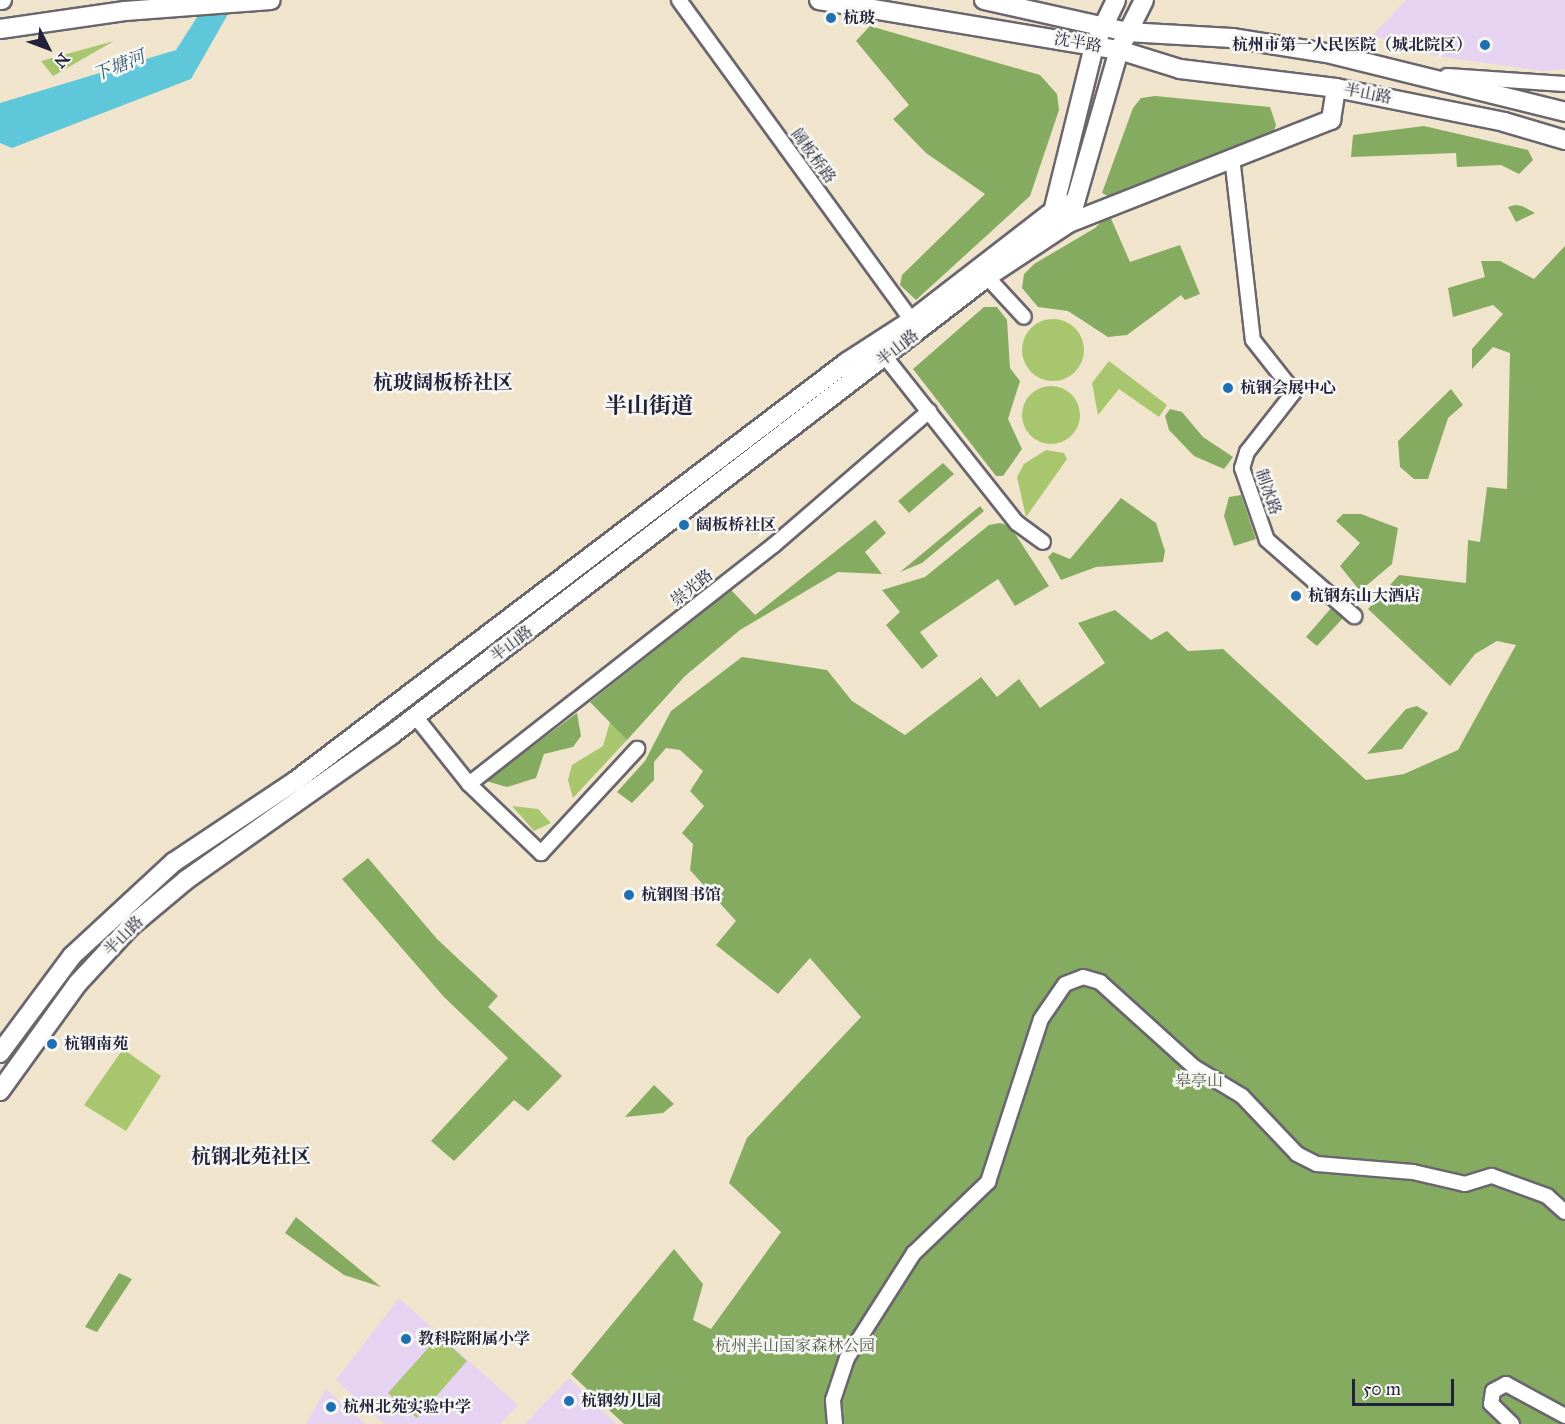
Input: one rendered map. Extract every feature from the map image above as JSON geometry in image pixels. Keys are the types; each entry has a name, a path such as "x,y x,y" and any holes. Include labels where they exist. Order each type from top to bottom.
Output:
{"main road":[{"path":"0,29 191,6 271,0"},
{"name":"沈半路","path":"819,0 1119,50 1180,69 1336,88"},
{"name":"沈半路","path":"984,0 1102,23 1127,32 1232,38 1404,72"},
{"path":"1058,222 1095,46 1102,23 1116,0"},
{"path":"1058,222 1076,201 1119,50 1144,0"},
{"name":"半山路","path":"1404,72 1565,112"},
{"name":"半山路","path":"0,1091 78,982 131,926 186,880 415,716 886,358 916,326 1058,222 1331,120 1336,88 1504,122 1565,141"},
{"name":"半山路","path":"0,1053 72,956 174,862 294,782 792,403 916,326 987,277 1058,222"}],"street":[{"name":"阔板桥路","path":"679,0 916,326"},
{"name":"半山路","path":"1404,72 1565,84"},
{"name":"制冰路","path":"1232,157 1252,340 1294,392 1247,452 1242,468 1267,540 1354,616"},
{"path":"987,277 1024,317"},
{"path":"886,358 1017,523 1042,542"},
{"name":"崇光路","path":"469,784 774,545 929,411"},
{"path":"415,716 469,784 541,853 637,748"},
{"path":"835,1424 833,1400 847,1358 914,1253 988,1182 1041,1019 1051,999 1083,977 1100,982 1194,1067 1242,1096 1297,1154 1317,1164 1413,1172 1465,1184 1492,1176 1547,1196 1565,1212"},
{"path":"1512,1424 1491,1404 1493,1390 1506,1384 1565,1416"}],"shaded area":[{"name":"杭州市第一人民医院（城北院区）","path":"1406,0 1565,0 1565,69 1543,71 1436,56 1373,35"},
{"name":"教科院附属小学","path":"399,1298 518,1405 500,1424 384,1424 336,1380"},
{"name":"杭钢幼儿园","path":"569,1378 616,1424 525,1424"},
{"name":"杭州北苑实验中学","path":"326,1389 365,1424 306,1424"}],"green space":[{"path":"870,26 1040,75 1057,94 1059,110 1030,196 916,300 900,285 902,275 985,194 926,153 893,119 909,105 856,41"},
{"path":"114,41 53,76 41,61"},
{"path":"1155,96 1270,107 1276,125 1273,133 1117,199 1110,197 1102,193 1133,108 1141,98"},
{"path":"1424,126 1528,150 1533,160 1519,174 1501,165 1457,167 1456,153 1351,157 1353,135"},
{"path":"1515,205 1535,213 1516,222 1508,207"},
{"path":"1109,214 1130,262 1180,245 1200,294 1185,300 1181,295 1127,335 1108,337 1068,311 1038,307 1022,288 1024,274 1034,264 1095,228"},
{"name":"皋亭山","path":"1565,246 1565,1424 624,1424 571,1374 674,1249 703,1284 693,1320 711,1329 781,1232 729,1183 747,1138 861,1017 810,958 778,994 716,945 736,921 690,870 693,844 682,833 704,806 690,791 703,771 680,750 666,748 654,762 654,780 632,803 617,792 645,761 671,711 742,657 827,670 852,701 905,735 981,677 997,697 1019,679 1040,708 1105,663 1078,623 1115,610 1151,640 1167,631 1188,651 1223,649 1366,780 1404,774 1458,750 1516,645 1497,641 1475,654 1450,686 1368,609 1399,575 1466,583 1468,540 1480,542 1487,487 1507,489 1510,353 1493,347 1472,369 1472,349 1503,314 1493,305 1453,317 1448,288 1485,277 1481,261 1500,261 1534,279"},
{"path":"984,307 997,307 1007,320 1010,368 1020,381 1008,419 1022,449 1003,476 996,476 913,369"},
{"path":"1047,319 1059,319 1075,328 1082,338 1084,350 1082,362 1075,372 1059,381 1047,381 1036,376 1027,367 1022,356 1022,344 1027,333 1036,324"},
{"path":"1109,361 1167,405 1159,417 1119,389 1098,415 1092,383"},
{"path":"1051,386 1062,388 1075,399 1080,415 1078,426 1067,439 1051,444 1040,442 1027,431 1022,415 1024,404 1035,391"},
{"path":"1451,389 1463,405 1448,418 1428,479 1414,479 1400,467 1398,441"},
{"path":"1170,409 1182,412 1203,437 1233,457 1224,469 1194,456 1169,430 1165,416"},
{"path":"1046,450 1064,453 1067,459 1026,517 1017,477 1024,464"},
{"path":"943,463 954,474 909,513 898,501"},
{"path":"1241,495 1256,539 1234,546 1224,516 1229,497"},
{"path":"1121,498 1156,523 1165,551 1163,562 1096,567 1061,580 1048,557 1053,552 1070,559"},
{"path":"980,506 984,511 922,563 900,572"},
{"path":"1343,514 1361,514 1398,528 1392,564 1360,591 1340,566 1360,543 1336,521"},
{"path":"875,520 886,533 865,552 882,574 838,572 740,630 685,676 627,740 590,702 731,590 755,615"},
{"path":"1000,523 1010,526 1049,586 1015,606 998,579 920,632 938,656 922,669 886,625 900,612 882,590 925,577 989,525"},
{"path":"1332,607 1344,617 1317,646 1306,637"},
{"path":"1417,706 1428,713 1402,749 1367,754 1406,709"},
{"path":"577,713 581,736 573,747 544,754 536,778 507,787 486,781"},
{"path":"610,722 627,740 573,798 568,780 572,765 603,746"},
{"path":"512,806 538,809 551,823 534,831"},
{"path":"368,858 437,939 498,996 488,1007 562,1076 528,1111 514,1100 454,1161 431,1141 508,1058 444,997 342,879"},
{"path":"123,1049 161,1076 126,1131 84,1105"},
{"path":"654,1085 674,1104 663,1113 625,1117"},
{"path":"296,1217 381,1287 344,1275 285,1233"},
{"path":"119,1273 132,1279 97,1332 85,1327"},
{"path":"439,1336 467,1361 417,1418 388,1393"}],"water":[{"path":"208,0 236,0 191,79 12,148 0,143 0,103 176,50"}],"place":[{"name":"杭玻","path":"831,18"},
{"name":"杭州市第一人民医院（城北院区）","path":"1485,45"},
{"name":"杭钢会展中心","path":"1228,388"},
{"name":"阔板桥社区","path":"684,525"},
{"name":"杭钢东山大酒店","path":"1296,596"},
{"name":"杭钢图书馆","path":"629,895"},
{"name":"杭钢南苑","path":"52,1044"},
{"name":"教科院附属小学","path":"406,1339"},
{"name":"杭钢幼儿园","path":"569,1401"},
{"name":"杭州北苑实验中学","path":"331,1407"}],"district":[{"name":"杭玻阔板桥社区","path":"443,382"},
{"name":"半山街道","path":"649,406"},
{"name":"杭钢北苑社区","path":"251,1156"}],"water label":[{"name":"下塘河","path":"119,66"}],"park label":[{"name":"杭州半山国家森林公园","path":"795,1346"}]}
